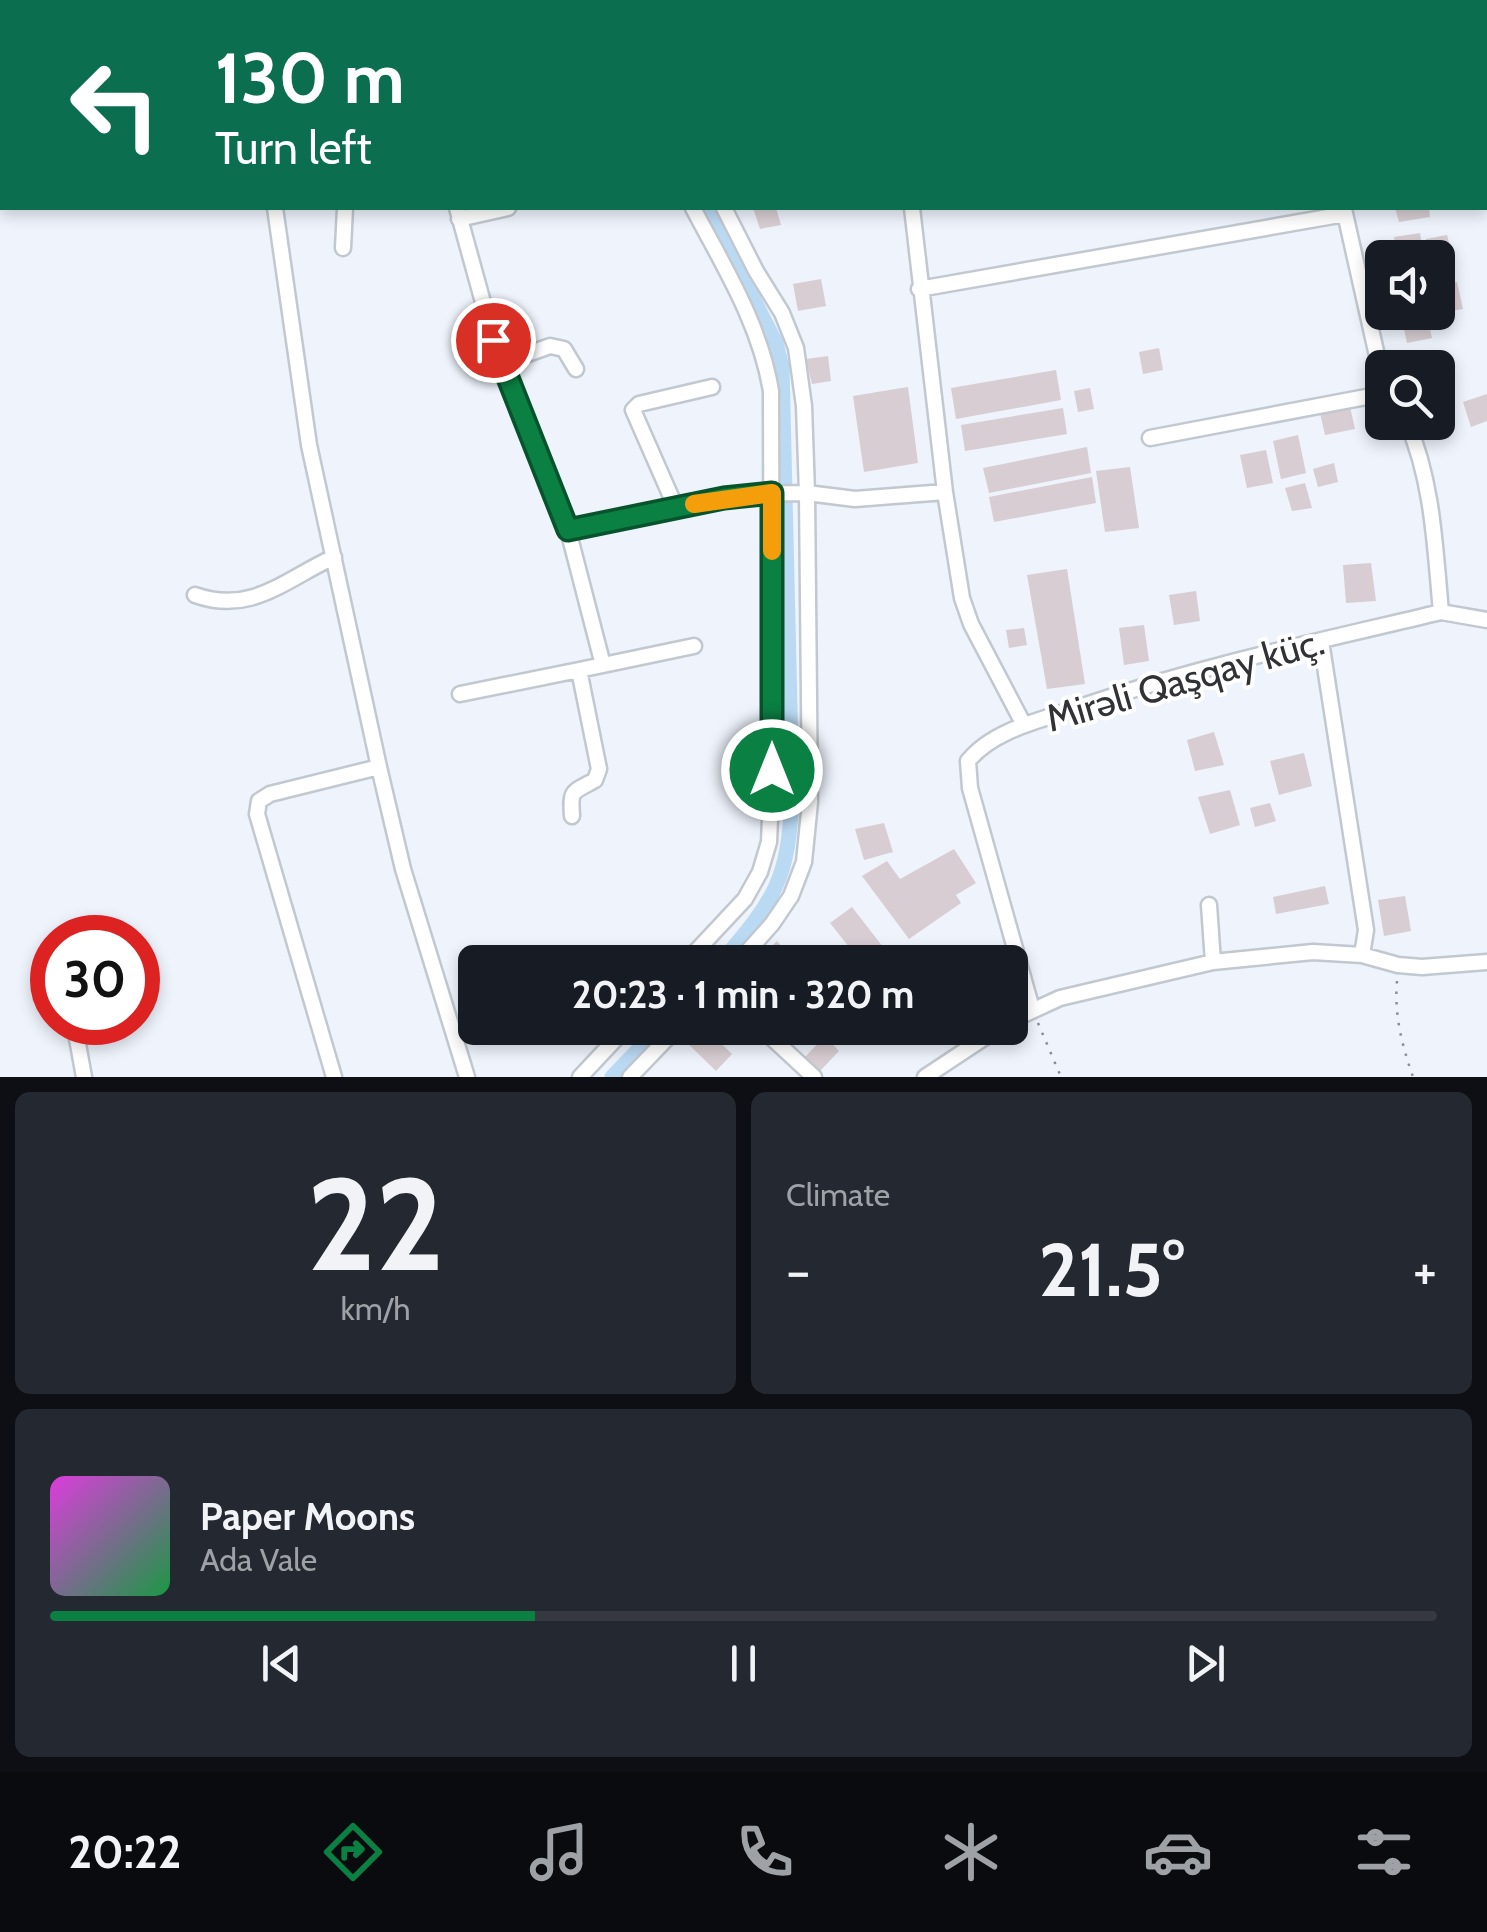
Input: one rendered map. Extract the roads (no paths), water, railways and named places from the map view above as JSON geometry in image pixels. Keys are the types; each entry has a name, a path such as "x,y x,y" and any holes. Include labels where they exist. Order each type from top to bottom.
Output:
{"street":[{"path":"274,210 309,445 378,767 403,870 466,1077"},
{"path":"344,210 344,248"},
{"path":"488,210 458,213 500,364 568,530 603,665"},
{"path":"694,210 748,313 771,391 769,842 760,872 746,898 702,945"},
{"path":"725,210 782,314 796,348 804,406 810,802 804,862 790,896 753,945"},
{"path":"912,210 944,492 958,579 970,624 1024,725"},
{"path":"920,290 1344,211 1376,350"},
{"path":"500,364 550,346 564,348 576,368"},
{"path":"676,508 633,410 639,404 712,387"},
{"path":"1150,438 1365,397"},
{"path":"1415,440 1432,512 1441,612"},
{"path":"568,530 724,498 772,493 856,499 944,492"},
{"path":"196,595 216,602 244,601 334,557"},
{"name":"Mirəli Qaşqay küç.","path":"1032,1009 967,772 968,761 976,752 1024,725 1116,694 1321,641 1441,612 1487,620"},
{"path":"1321,641 1366,930 1362,955"},
{"path":"460,694 694,646"},
{"path":"572,816 570,795 595,780 598,768 579,670"},
{"path":"334,1077 257,814 259,801 270,794 378,767"},
{"path":"1209,905 1214,962"},
{"path":"1028,1011 1094,989 1214,962 1313,952 1444,968 1487,962"},
{"path":"78,1045 84,1077"},
{"path":"580,1077 610,1045"},
{"path":"630,1077 661,1045"},
{"path":"779,1045 814,1077"},
{"path":"925,1077 974,1045"}],"waterway":[{"path":"708,210 776,343 782,367 790,822 776,886 735,945"},
{"path":"612,1077 643,1045"}]}
